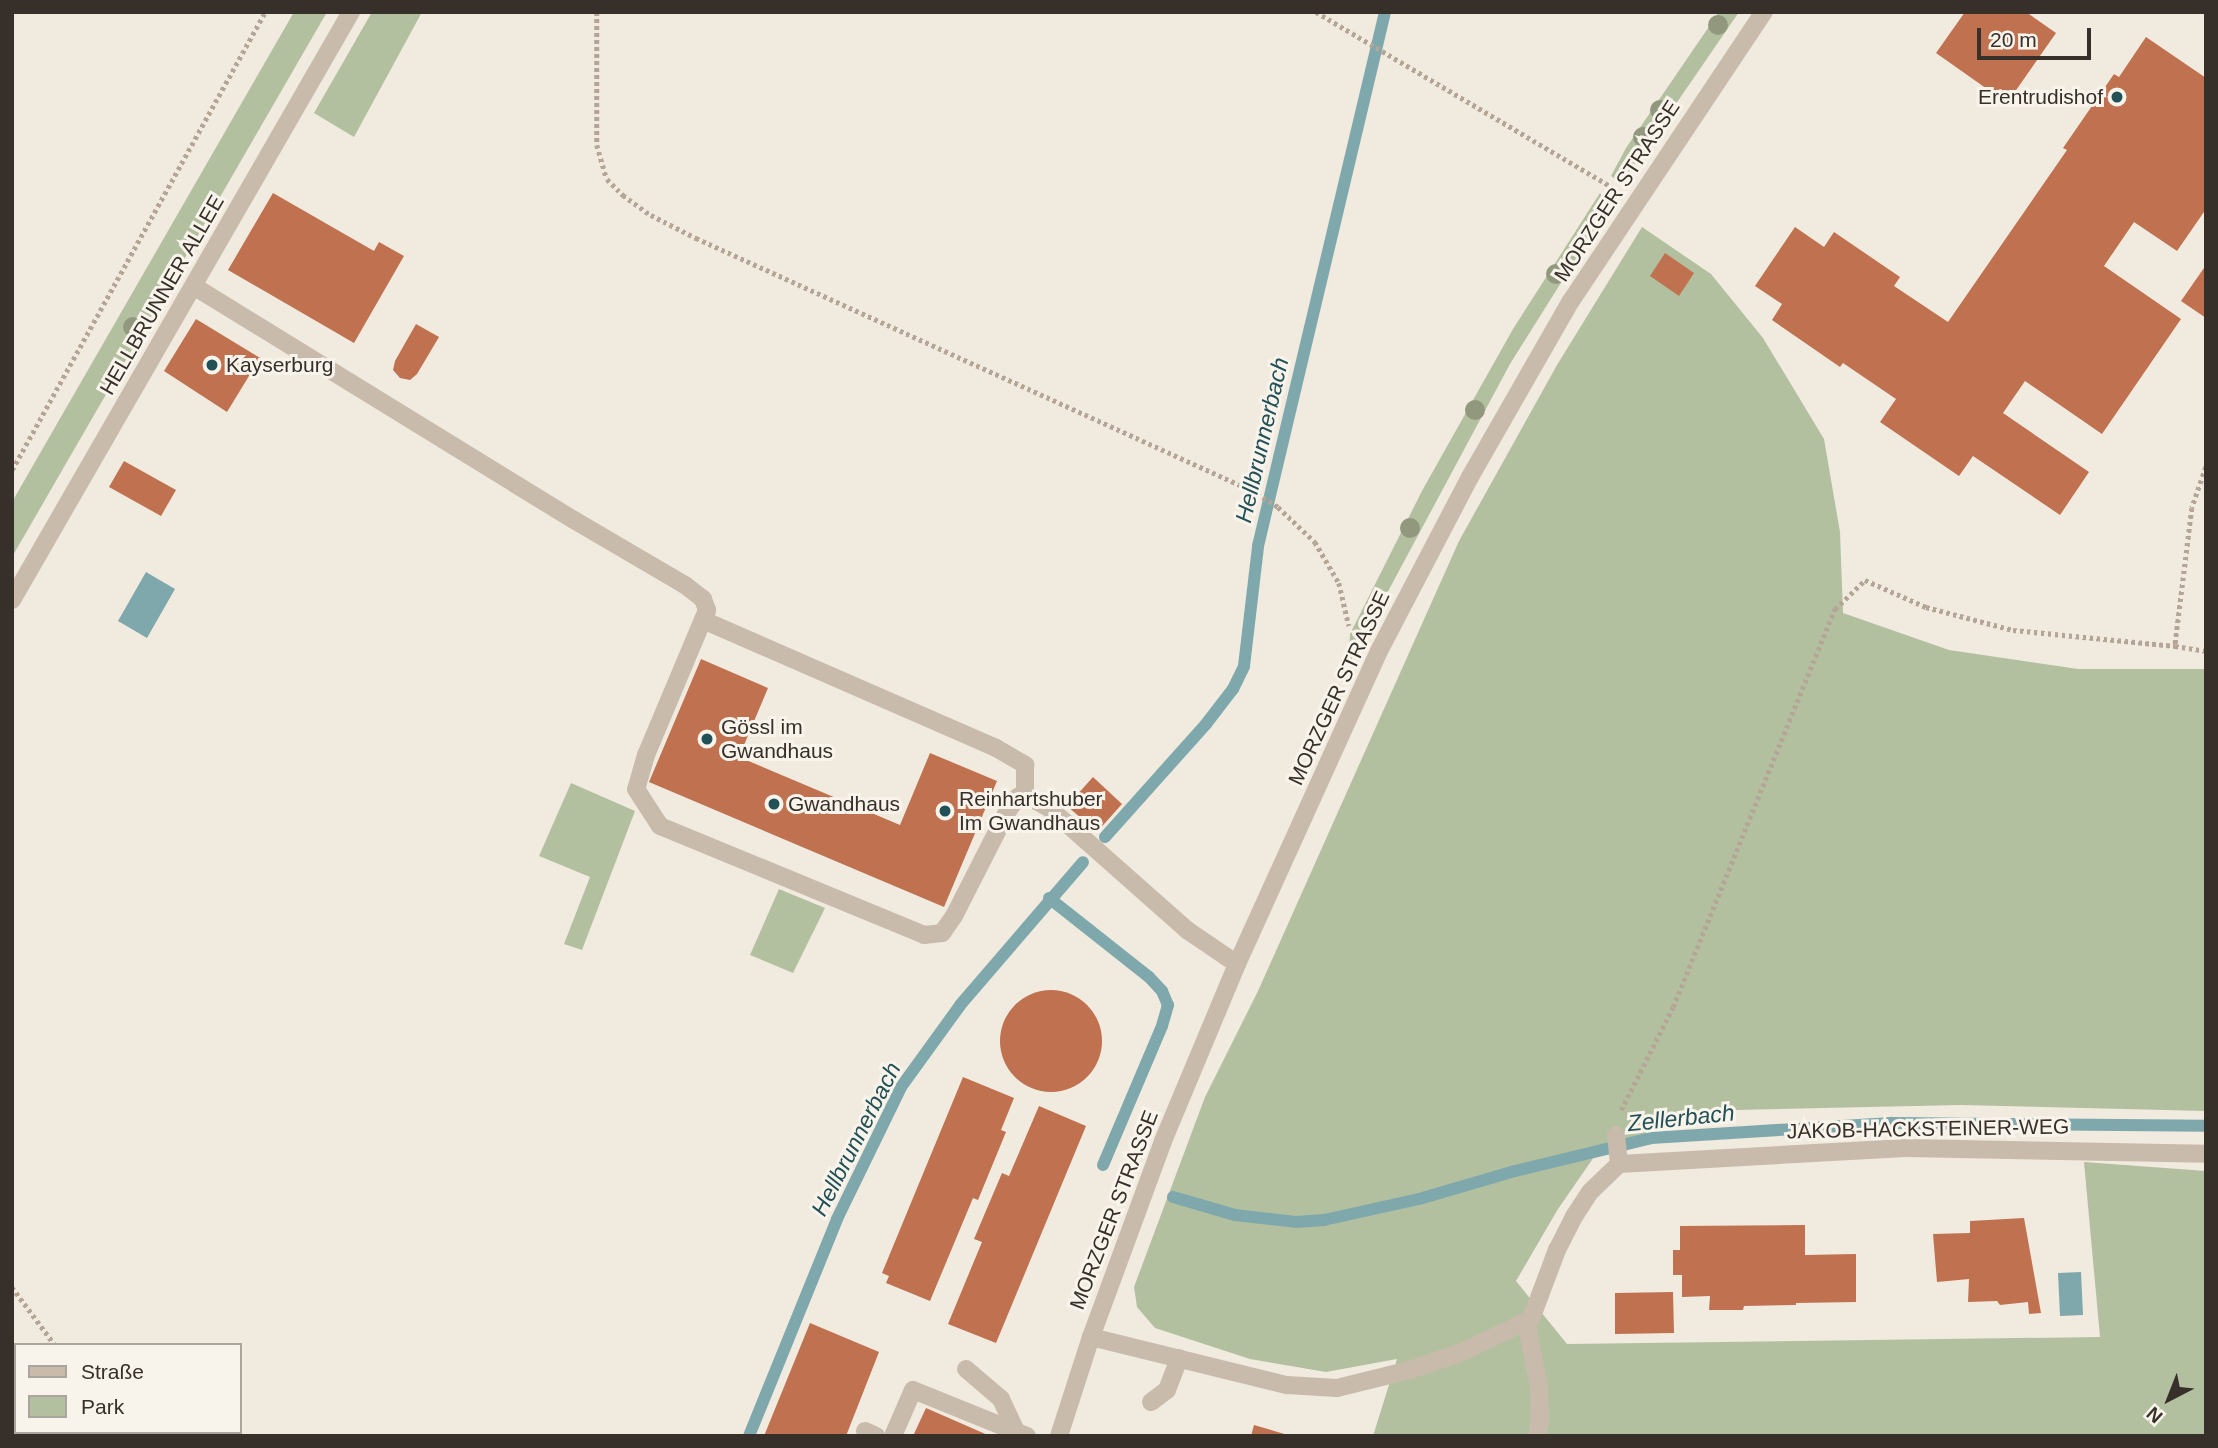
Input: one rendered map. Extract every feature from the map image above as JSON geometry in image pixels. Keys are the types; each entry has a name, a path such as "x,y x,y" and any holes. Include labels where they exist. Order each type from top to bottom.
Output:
{"street":[{"name":"HELLBRUNNER ALLEE","path":"12,600 195,287 351,12"},
{"name":"MORZGER STRASSE","path":"1059,1436 1139,1201 1237,964 1373,664 1420,571 1565,312 1764,12"},
{"path":"195,287 573,520 685,585 706,605 703,620 646,755 636,789 660,827 924,936 942,933 954,916 1007,812 1018,797 1025,795 1048,807 1187,930 1237,964"},
{"path":"703,620 996,748 1026,765 1025,795"},
{"path":"1091,1337 1287,1385 1337,1388 1410,1370 1460,1353 1531,1319 1557,1250 1574,1215 1618,1159 1616,1135"},
{"name":"JAKOB-HACKSTEINER-WEG","path":"1618,1159 1906,1148 2206,1154"},
{"path":"1526,1321 1539,1387 1540,1420 1536,1436"},
{"path":"1151,1402 1167,1390 1179,1358"},
{"path":"967,1369 1001,1399 1022,1433"},
{"path":"893,1436 913,1390 1022,1433"}],"path":[{"path":"12,470 265,12"},
{"path":"597,12 597,145 607,179 623,195 651,215 696,238 1251,491 1278,507 1315,542 1330,564 1339,583 1349,626"},
{"path":"1316,12 1599,181 1637,200"},
{"path":"2175,646 2192,508 2206,467"},
{"path":"1616,1135 1621,1109 1673,1007 1835,609 1864,580 1926,607 2013,630 2206,651"},
{"path":"12,1287 54,1343"}],"green space":[{"path":"294,12 327,12 12,557 12,502"},
{"path":"372,12 422,12 354,137 314,113"},
{"path":"1719,12 1739,12 1625,178 1617,180 1611,176 1626,148"},
{"path":"1600,193 1606,211 1510,364 1348,666 1350,634 1423,489 1513,329"},
{"path":"1642,227 1711,274 1763,338 1824,439 1840,532 1843,613 1949,650 2078,669 2206,669 2206,1111 1961,1105 1694,1111 1594,1157 1558,1209 1516,1281 1567,1344 2100,1337 2084,1162 2206,1171 2206,1436 1373,1436 1397,1359 1326,1372 1250,1359 1155,1328 1137,1307 1134,1287 1205,1097 1258,991 1459,541 1557,365"},
{"path":"571,783 635,811 582,950 564,944 590,877 539,856"},
{"path":"779,889 825,908 793,973 750,955"}],"water":[{"path":"146,572 175,589 147,638 118,621"},
{"path":"2081,1272 2083,1315 2060,1316 2058,1273"}],"building":[{"path":"1965,12 2026,12 2056,33 2007,103 1936,53"},
{"path":"2146,37 2206,78 2206,209 2177,251 2134,222 2104,266 2181,319 2102,434 2025,381 2003,413 2089,472 2060,515 1973,456 1959,476 1880,422 1896,399 1843,363 1840,367 1772,320 1782,304 1755,286 1795,227 1824,247 1834,232 1900,277 1894,286 1948,322 2067,150 2063,148 2114,74 2119,77"},
{"path":"273,193 374,251 379,242 404,256 354,343 228,270"},
{"path":"1665,253 1694,273 1679,296 1650,276"},
{"path":"2206,265 2206,318 2181,301"},
{"name":"Kayserburg","path":"196,319 260,358 227,412 164,371"},
{"path":"416,324 439,337 417,374 410,380 400,378 393,370 395,361"},
{"path":"124,461 176,490 161,516 109,487"},
{"name":"Gwandhaus","path":"701,659 768,688 739,757 900,825 930,753 997,781 944,907 649,782"},
{"path":"1093,777 1122,804 1097,832 1067,806"},
{"path":"1051,990 1070,994 1087,1005 1098,1022 1102,1041 1098,1060 1087,1077 1070,1088 1051,1092 1032,1088 1015,1077 1004,1060 1000,1041 1004,1022 1015,1005 1032,994"},
{"path":"963,1077 1014,1098 1001,1130 1006,1132 978,1200 973,1198 930,1301 886,1283 889,1276 882,1273"},
{"path":"1039,1106 1086,1126 996,1343 948,1324 982,1242 974,1239 1002,1173 1009,1176"},
{"path":"2024,1218 2041,1313 2029,1314 2028,1302 2000,1305 1997,1301 1968,1302 1969,1279 1937,1282 1933,1234 1970,1233 1970,1221"},
{"path":"1805,1225 1805,1255 1856,1254 1856,1302 1796,1303 1744,1306 1743,1310 1709,1310 1710,1296 1682,1297 1682,1275 1673,1275 1673,1250 1680,1250 1680,1226"},
{"path":"1673,1292 1674,1333 1615,1334 1615,1293"},
{"path":"810,1323 879,1352 846,1436 764,1436"},
{"path":"926,1408 990,1436 913,1436"},
{"path":"1254,1425 1288,1435 1288,1436 1251,1436"}],"waterway":[{"name":"Hellbrunnerbach","path":"1105,837 1206,724 1233,689 1244,666 1258,546 1385,12"},
{"name":"Hellbrunnerbach","path":"749,1436 837,1219 901,1087 961,1004 1083,862"},
{"name":"Zellerbach","path":"1049,898 1149,977 1162,991 1168,1005 1162,1026 1103,1165"},
{"name":"Zellerbach","path":"1173,1197 1235,1215 1296,1222 1324,1220 1419,1199 1515,1171 1651,1138 1892,1123 2206,1126"}],"place":[{"name":"Erentrudishof","path":"2117,97"},
{"name":"Kayserburg","path":"212,365"},
{"name":"Gössl im Gwandhaus","path":"707,739"},
{"name":"Gwandhaus","path":"774,804"},
{"name":"Reinhartshuber Im Gwandhaus","path":"945,811"}]}
